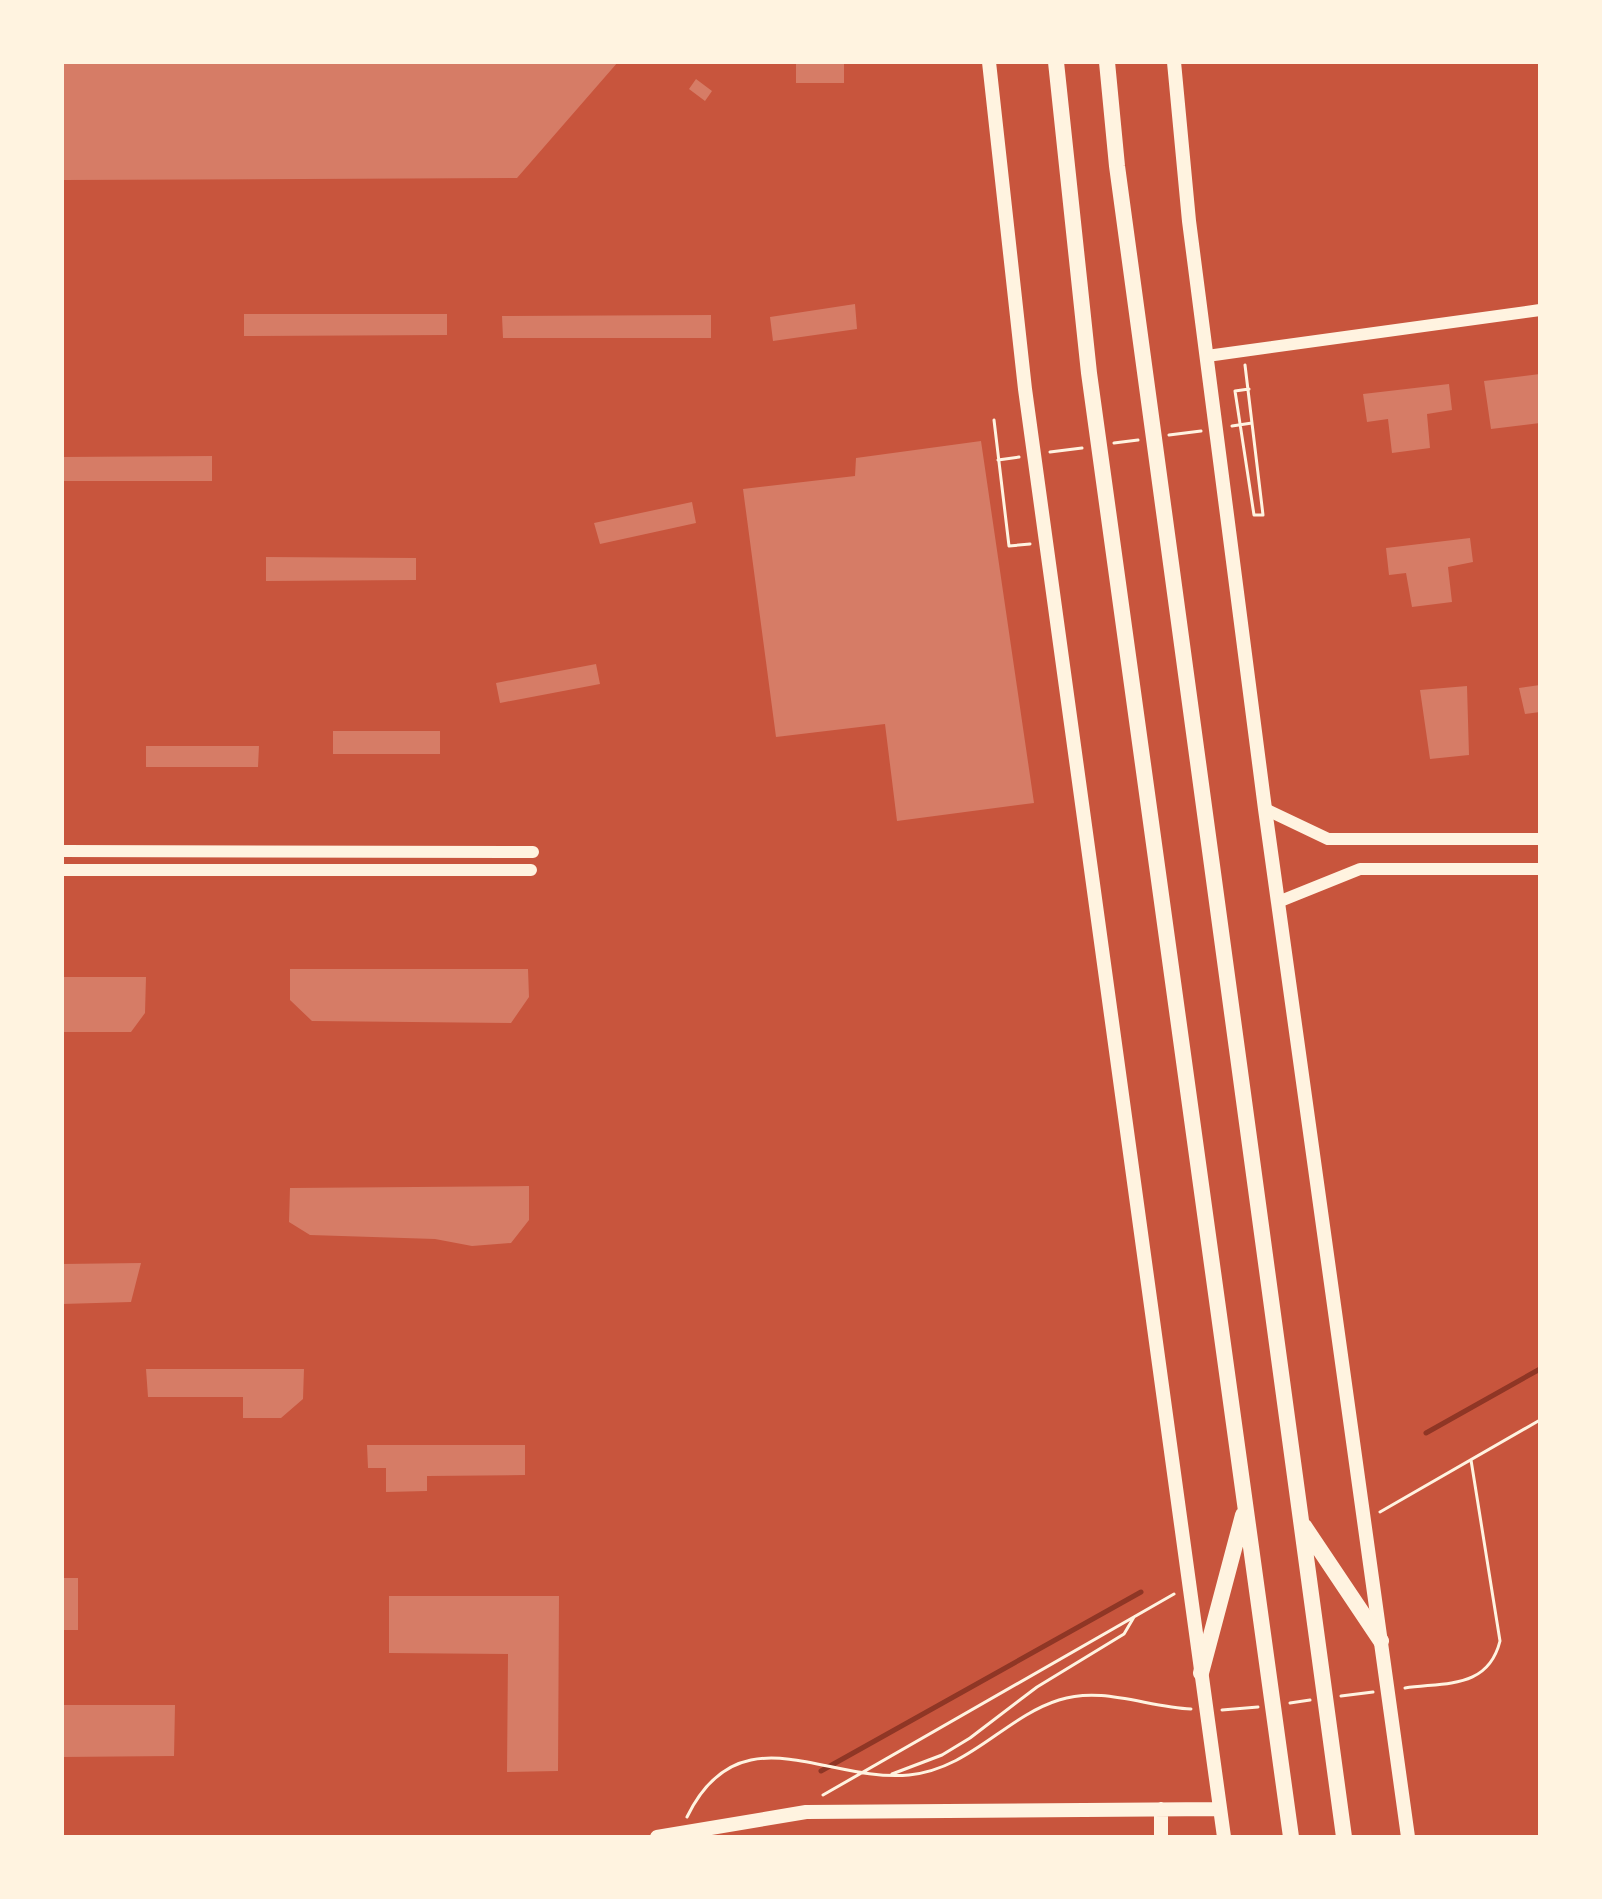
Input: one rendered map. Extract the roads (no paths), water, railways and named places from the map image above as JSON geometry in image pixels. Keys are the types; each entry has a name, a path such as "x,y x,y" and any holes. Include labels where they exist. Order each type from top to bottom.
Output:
{"highway":[{"path":"1056,62 1089,373 1291,1837"},
{"path":"1107,62 1119,182 1344,1837"},
{"path":"1201,1673 1246,1506"},
{"path":"1301,1521 1381,1641"}],"main road":[{"path":"989,62 1025,389 1224,1837"},
{"path":"1174,62 1207,356 1265,809 1408,1837"},
{"path":"1161,1809 1161,1837"},
{"path":"657,1837 797,1813 1220,1809"}],"street":[{"path":"1207,356 1540,310"},
{"path":"1265,809 1328,839 1540,839"},
{"path":"62,851 533,852"},
{"path":"1278,902 1360,869 1540,869"},
{"path":"62,870 531,870"}],"waterway":[{"path":"1426,1433 1540,1369"},
{"path":"821,1771 1141,1592"}]}
